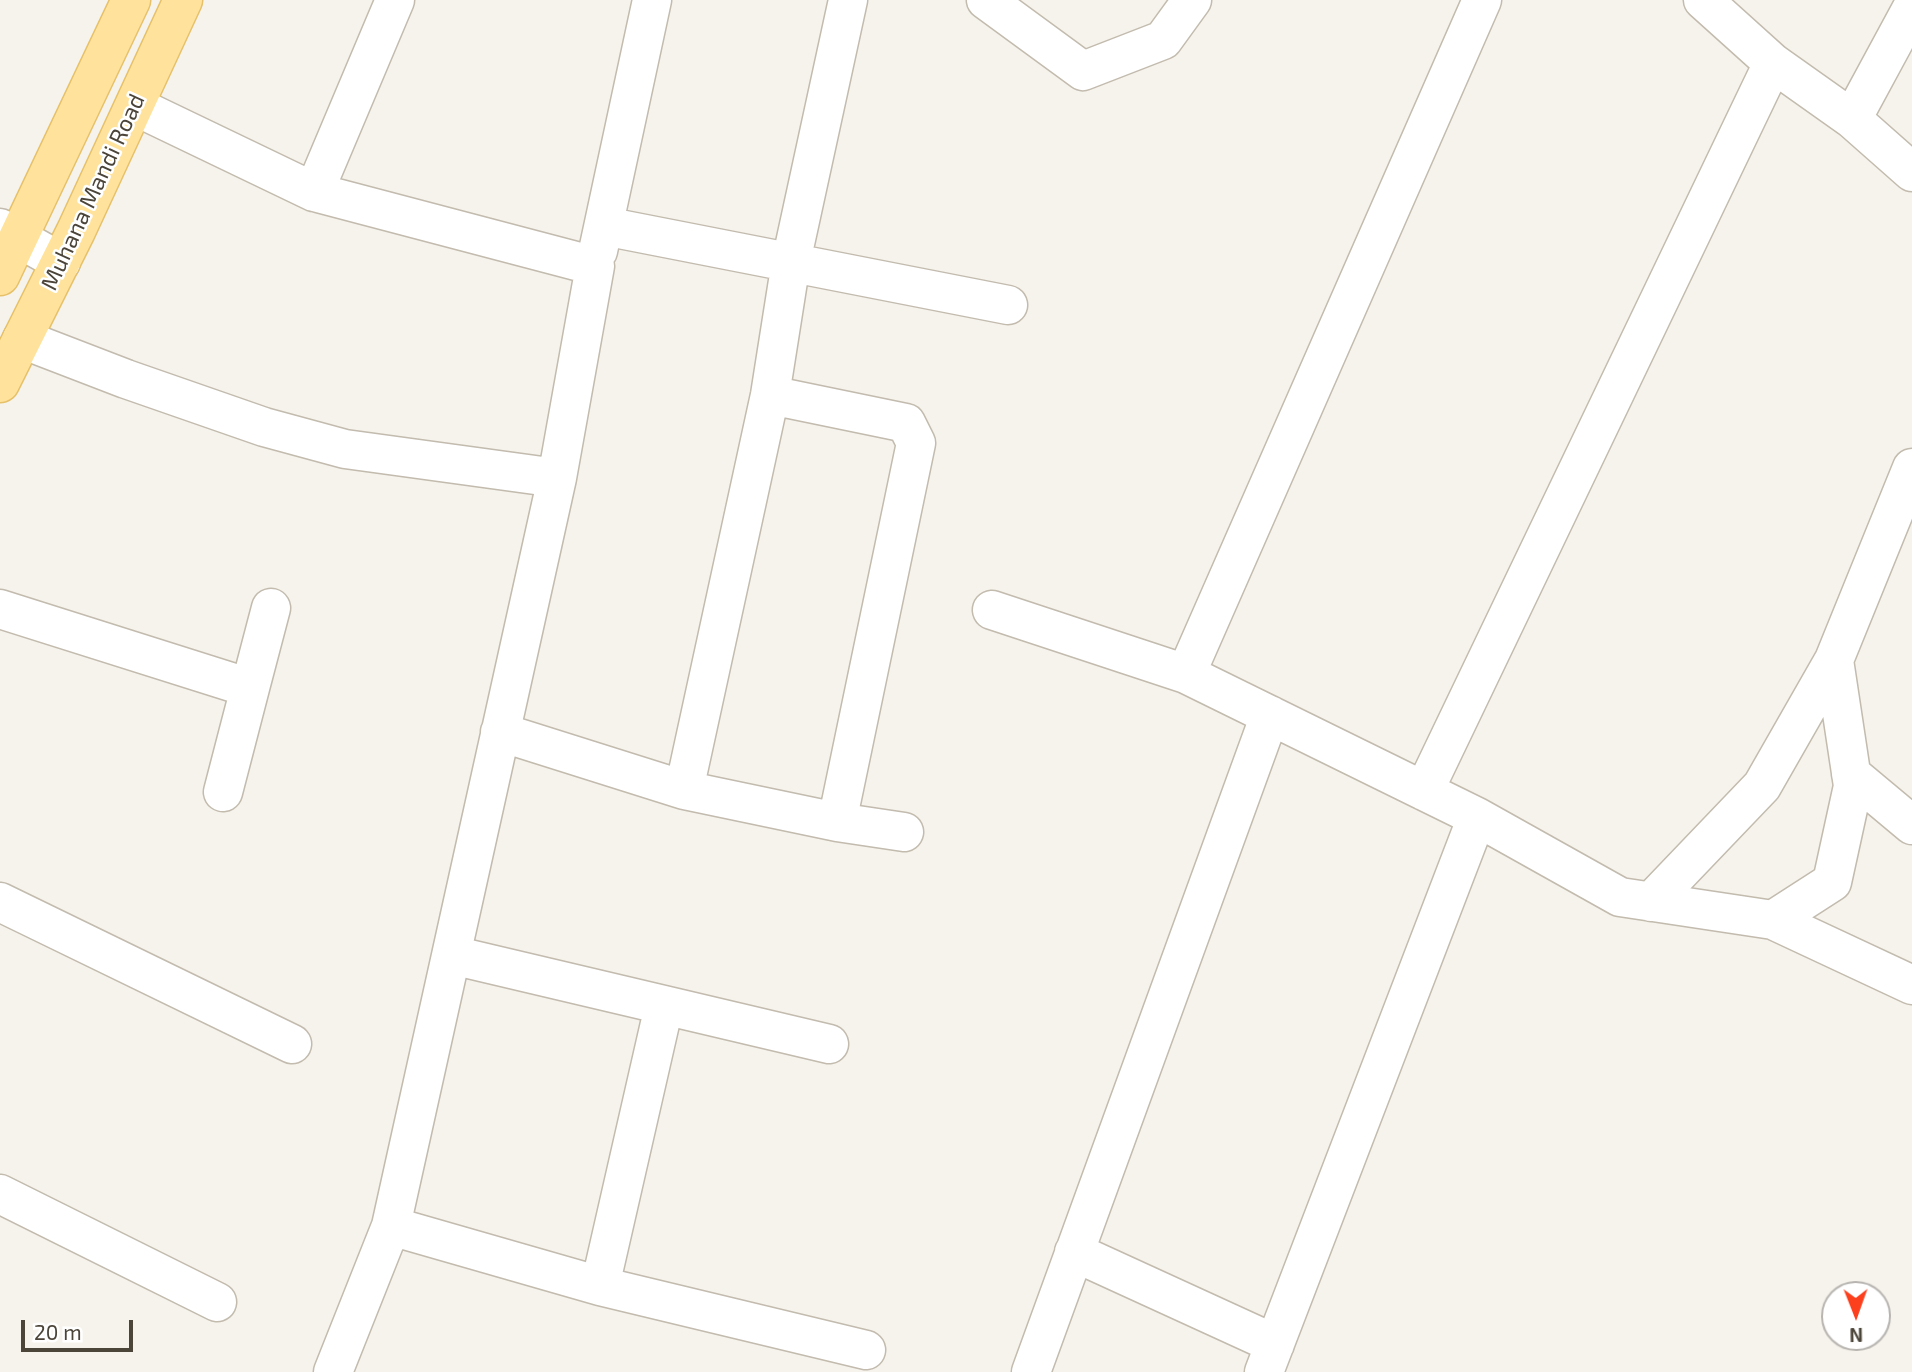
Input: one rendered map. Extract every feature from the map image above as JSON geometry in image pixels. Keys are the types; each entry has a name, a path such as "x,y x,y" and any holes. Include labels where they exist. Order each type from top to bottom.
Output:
{"main road":[{"path":"0,276 9,233 131,0"},
{"name":"Muhana Mandi Road","path":"0,383 61,262 183,0"}],"street":[{"path":"314,192 395,0"},
{"path":"333,1372 391,1226 557,478 595,266 652,0"},
{"path":"684,790 770,395 792,262 848,0"},
{"path":"986,0 1083,71 1163,40 1192,0"},
{"path":"1186,674 1482,0"},
{"path":"1703,0 1773,63 1852,120 1912,172"},
{"path":"1852,120 1912,8"},
{"path":"1424,791 1773,63"},
{"path":"135,106 314,192 595,266"},
{"path":"604,226 1008,305"},
{"path":"9,233 61,262"},
{"path":"22,339 264,428 345,449 557,478"},
{"path":"770,395 906,422 916,443 837,822"},
{"path":"1651,902 1762,786 1834,660 1912,468"},
{"path":"223,792 271,608"},
{"path":"0,609 250,688"},
{"path":"992,610 1186,674 1477,817 1620,897 1773,920 1912,985"},
{"path":"1773,920 1832,882 1853,786 1834,660"},
{"path":"1031,1372 1270,715"},
{"path":"500,732 684,790 837,822 904,832"},
{"path":"1852,774 1912,825"},
{"path":"1074,1252 1270,1358 1477,817"},
{"path":"0,902 292,1044"},
{"path":"453,955 829,1044"},
{"path":"600,1286 664,1006"},
{"path":"0,1194 217,1302"},
{"path":"391,1226 600,1286 866,1350"}]}
